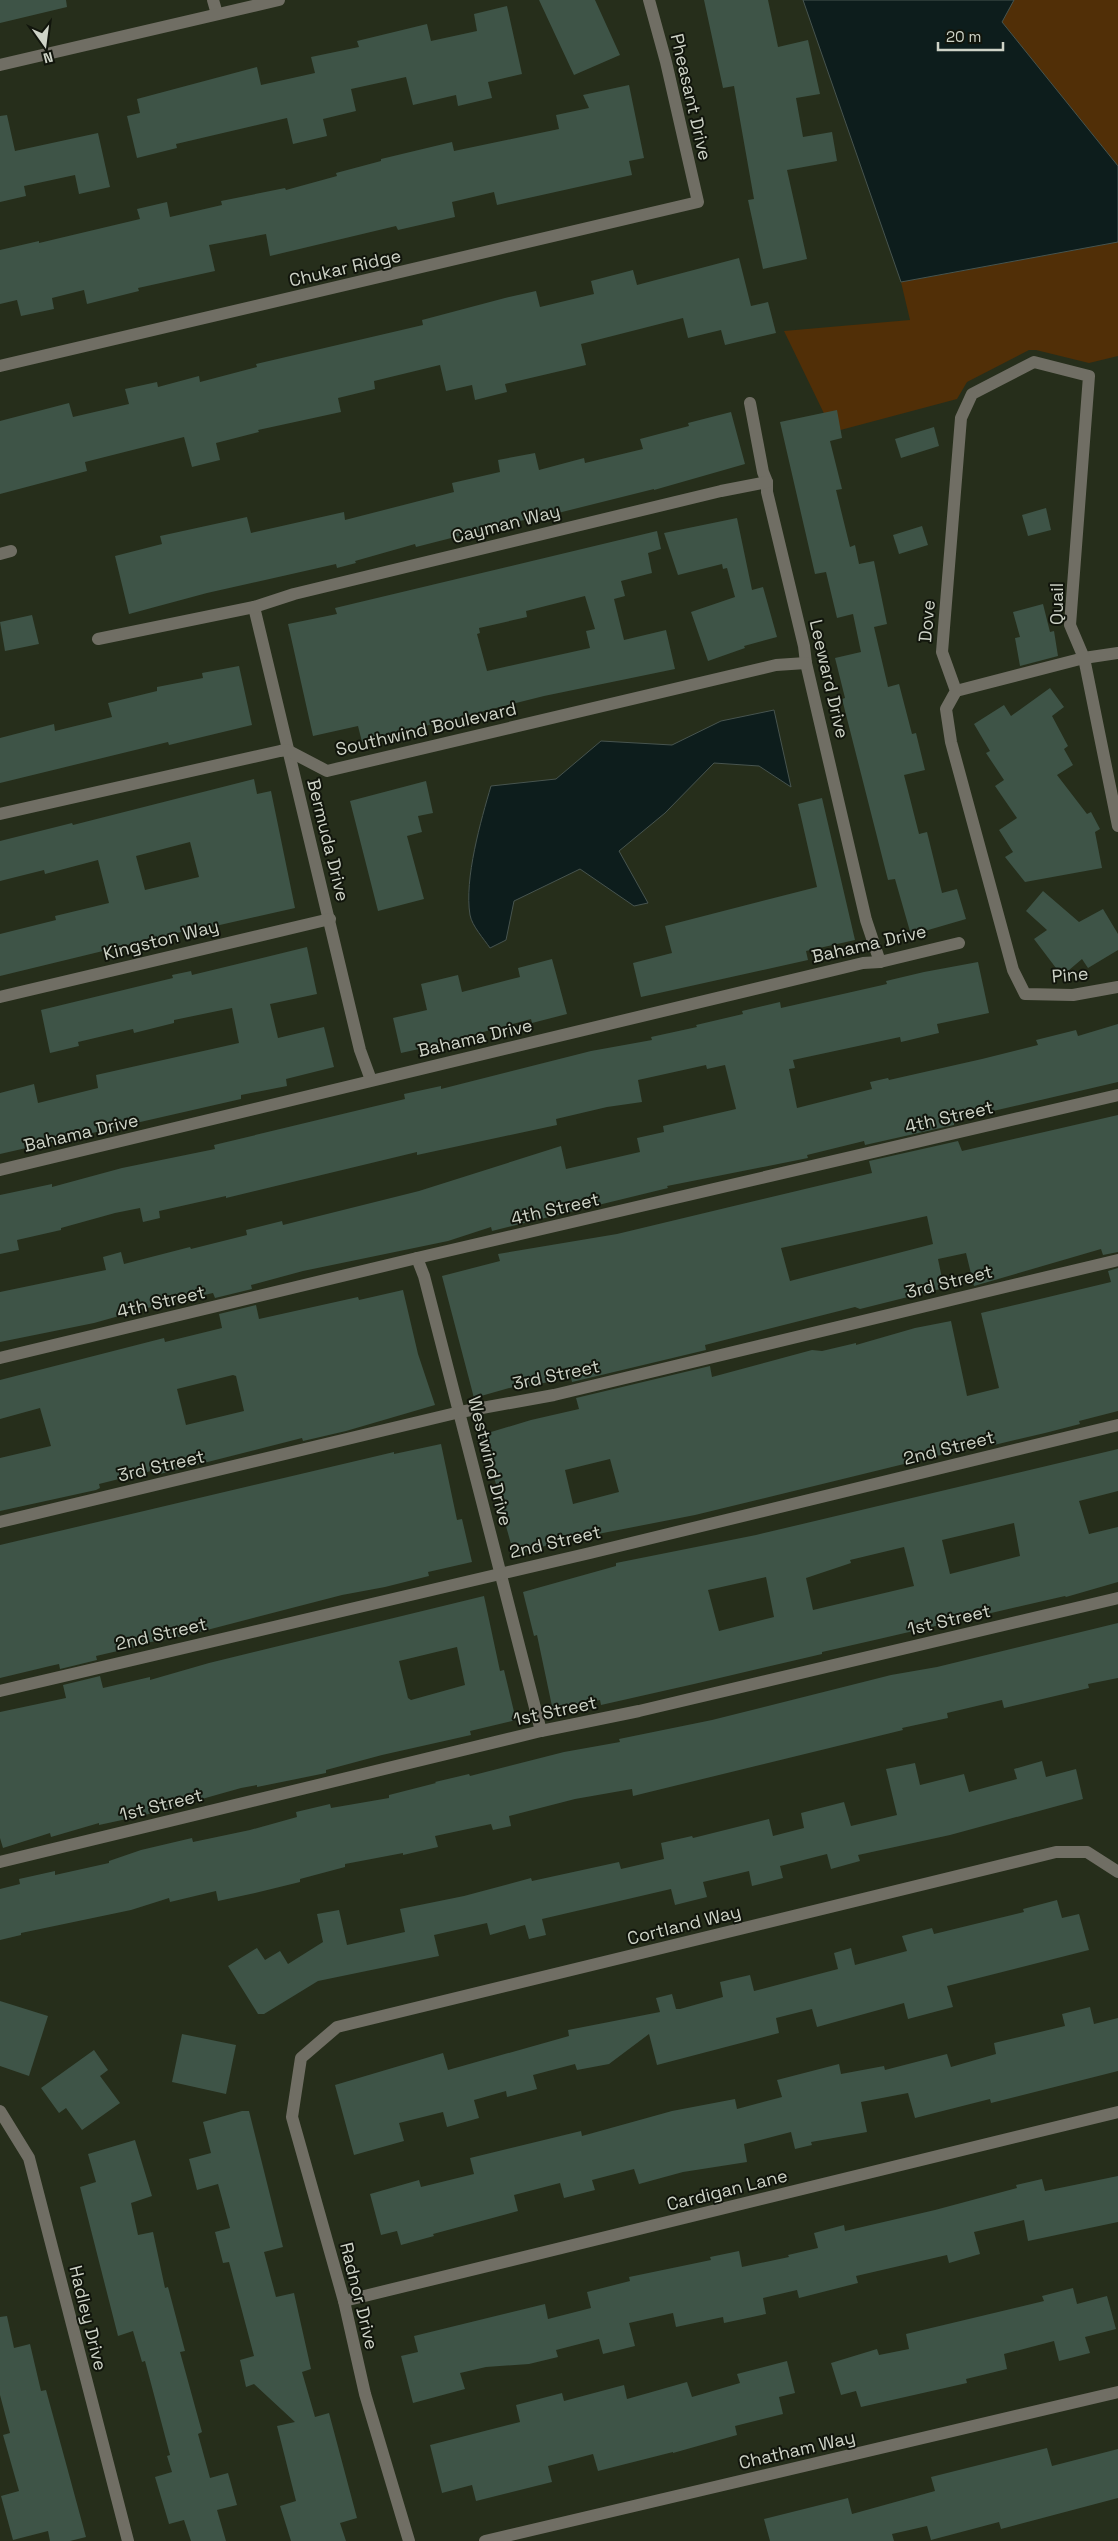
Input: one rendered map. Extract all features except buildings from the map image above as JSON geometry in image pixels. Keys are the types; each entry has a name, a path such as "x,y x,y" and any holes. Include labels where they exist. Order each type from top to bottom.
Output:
{"street":[{"path":"213,0 217,14"},
{"path":"0,65 279,0"},
{"name":"Pheasant Drive","path":"649,0 666,62 698,202"},
{"name":"Chukar Ridge","path":"0,366 698,202"},
{"name":"Dove","path":"956,691 942,652 961,418 972,394 1034,362 1089,376"},
{"name":"Quail","path":"1089,376 1070,625 1084,658 1118,826"},
{"name":"Leeward Drive","path":"750,403 763,472 767,482 767,492 804,646 806,663 866,920 880,962"},
{"name":"Cayman Way","path":"98,639 254,608 304,591 721,491 767,482"},
{"name":"Bermuda Drive","path":"254,608 287,750 330,918 331,932 360,1050 371,1080"},
{"path":"956,691 1084,658 1118,652"},
{"name":"Southwind Boulevard","path":"287,750 326,771 776,665 806,663"},
{"name":"Pine","path":"956,691 946,709 951,742 1013,970 1025,994 1073,995 1118,987"},
{"path":"0,814 287,750"},
{"name":"Kingston Way","path":"0,997 330,918"},
{"name":"Bahama Drive","path":"0,1170 863,963 880,962 958,943"},
{"name":"4th Street","path":"0,1358 417,1258 1118,1095"},
{"name":"Westwind Drive","path":"417,1258 424,1276 460,1412 499,1573 541,1731"},
{"name":"3rd Street","path":"0,1522 460,1412 554,1395 1118,1260"},
{"name":"2nd Street","path":"0,1690 1118,1425"},
{"name":"1st Street","path":"0,1862 541,1731 639,1711 1118,1598"},
{"name":"Cortland Way","path":"301,2058 337,2027 1056,1852 1087,1852 1118,1872"},
{"name":"Radnor Drive","path":"301,2058 292,2117 344,2301 365,2394 409,2541"},
{"name":"Hadley Drive","path":"0,2111 29,2158 128,2541"},
{"name":"Cardigan Lane","path":"344,2301 1118,2112"},
{"name":"Chatham Way","path":"485,2541 1118,2392"}],"shaded area":[{"path":"803,0 1014,0 1002,22 1118,166 1118,242 901,282"},
{"path":"1014,0 1118,0 1118,166 1002,22"},
{"path":"1118,242 1118,356 1089,363 1029,350 967,382 957,399 833,432 784,331 910,320 901,282"},
{"path":"774,710 791,787 759,766 714,763 665,813 619,851 648,903 634,906 580,869 514,901 506,940 490,948 471,919 469,884 474,850 491,786 556,779 601,741 672,745 721,721"}]}
